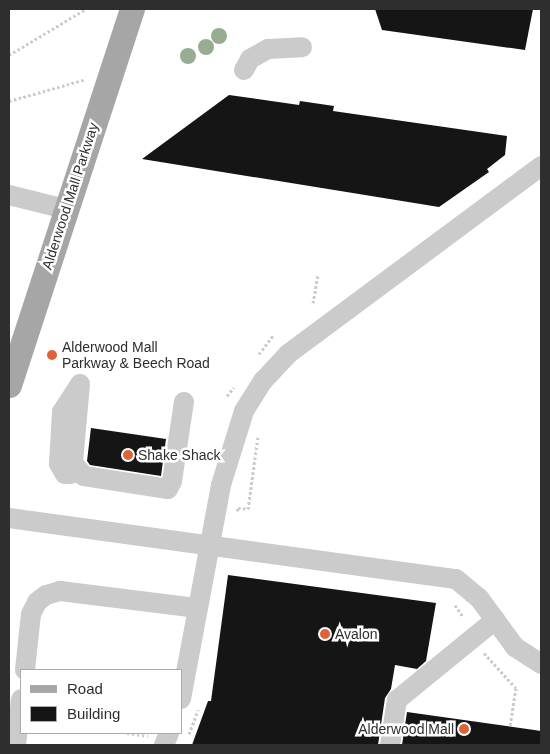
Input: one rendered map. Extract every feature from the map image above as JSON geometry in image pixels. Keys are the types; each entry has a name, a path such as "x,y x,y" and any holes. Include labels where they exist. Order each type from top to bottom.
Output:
{"main road":[{"name":"Alderwood Mall Parkway","path":"9,385 132,9"}],"street":[{"path":"244,70 250,59 268,49 302,47"},
{"path":"182,693 208,546 231,448 244,411 263,381 288,354 541,166"},
{"path":"9,195 66,209"},
{"path":"80,384 73,463 84,476 168,489 184,402"},
{"path":"9,518 456,579 479,598 515,647 541,664"},
{"path":"25,669 32,614 37,602 46,595 60,591 196,608"},
{"path":"390,745 397,700 495,620"},
{"path":"16,745 20,708"}],"path":[{"path":"9,55 86,9"},
{"path":"9,101 111,72"},
{"path":"313,303 318,275"},
{"path":"237,517 238,508 248,509 259,432"},
{"path":"481,650 516,688 510,726"}],"building":[{"path":"375,9 533,9 525,50 382,30"},
{"path":"229,95 299,105 300,101 334,106 333,111 507,136 505,155 487,169 489,172 439,207 142,159"},
{"name":"Shake Shack","path":"91,428 166,439 161,476 90,465 87,461"},
{"name":"Avalon","path":"228,575 436,603 426,661 417,669 395,665 391,689 385,698 378,745 192,745 208,701 211,701"},
{"name":"Alderwood Mall","path":"407,712 541,731 541,745 402,745"}],"place":[{"name":"Alderwood Mall Parkway & Beech Road","path":"52,355"},
{"name":"Shake Shack","path":"128,455"},
{"name":"Avalon","path":"325,634"},
{"name":"Alderwood Mall","path":"464,729"}]}
